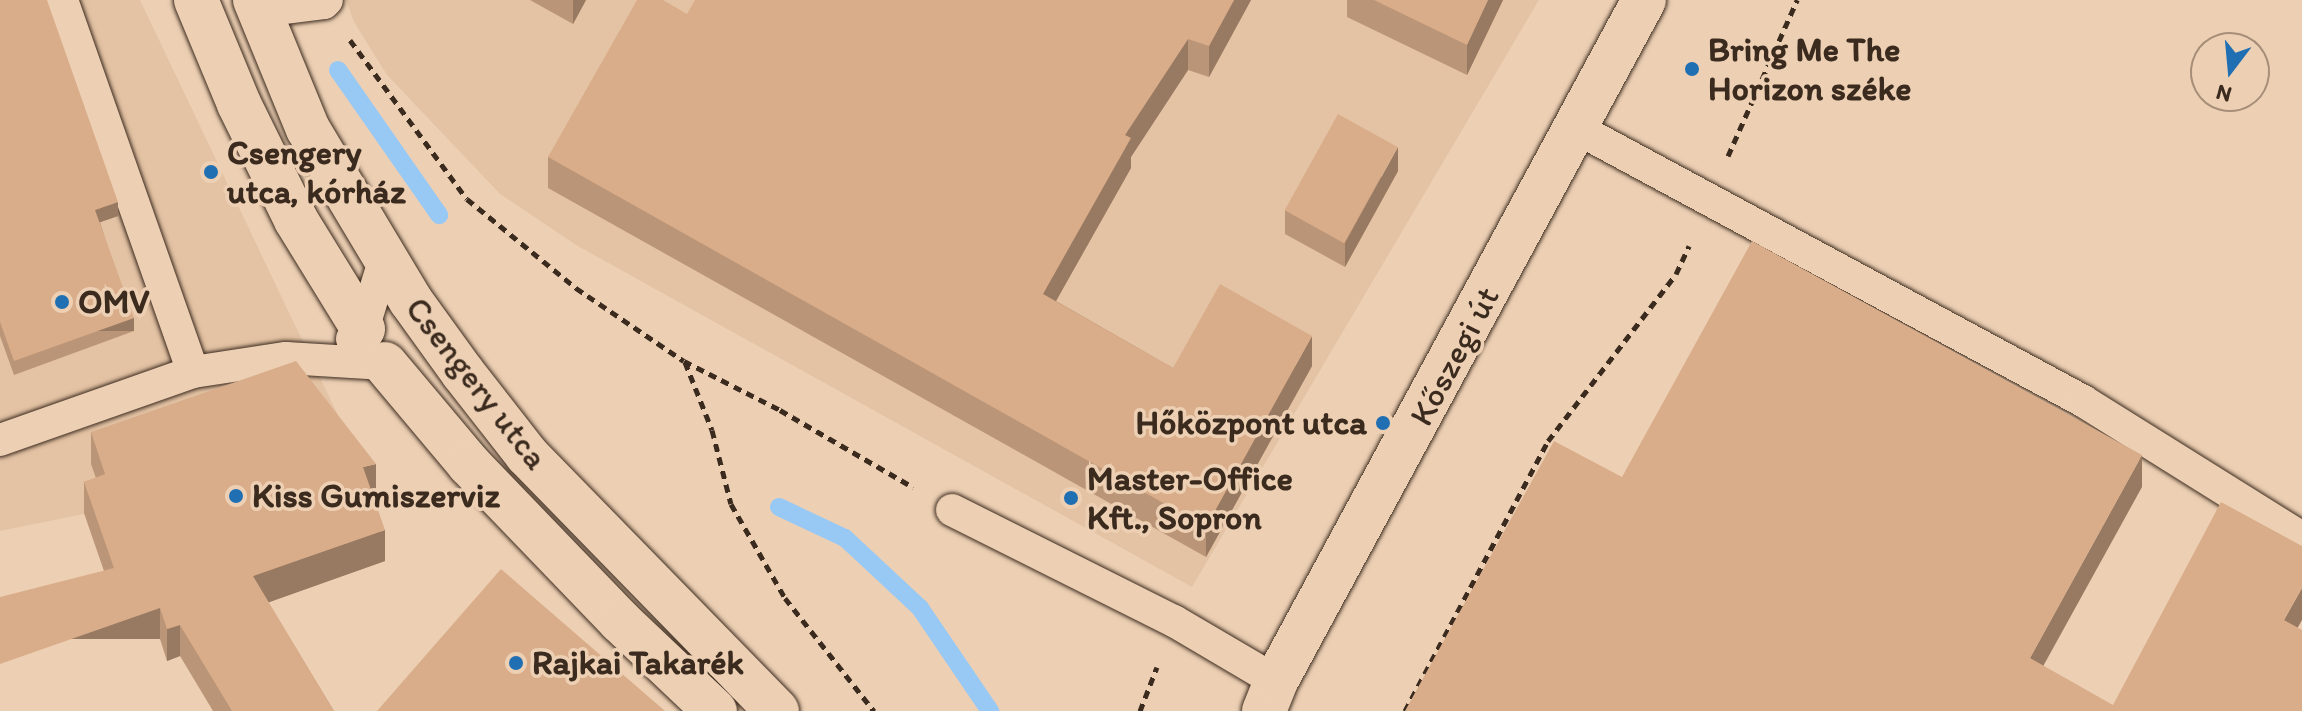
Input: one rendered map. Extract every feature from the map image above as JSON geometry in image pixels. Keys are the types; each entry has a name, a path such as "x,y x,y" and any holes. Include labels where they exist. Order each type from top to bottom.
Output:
{"main road":[{"name":"Csengery utca","path":"196,0 239,104 296,220 374,347 489,485 620,621 715,711"},
{"name":"Kőszegi út","path":"1270,696 1644,0"},
{"name":"Csengery utca","path":"257,5 308,129 385,258 445,349 527,455 777,711"}],"lane":[{"path":"62,0 193,372"},
{"path":"257,5 326,2"},
{"path":"1576,128 2083,401 2302,538"},
{"path":"0,440 193,372 286,358 329,360 374,347 385,258"},
{"path":"952,510 1174,621 1270,696"}],"path":[{"path":"1405,711 1548,441 1676,274 1797,0"},
{"path":"326,2 467,199 576,288 684,361 780,410 952,510"},
{"path":"684,361 712,430 731,504 785,598 874,711"}],"shaded area":[{"path":"0,0 140,0 376,495 114,599 84,514 0,531"},
{"path":"346,0 1539,0 1192,587 576,245 500,194 387,75 354,22"}],"building":[{"path":"0,0 47,0 118,202 95,210 134,318 14,361 0,322"},
{"path":"637,0 663,0 687,14 695,0 1234,0 1209,46 1188,39 1125,135 1131,138 1043,294 1173,368 1220,284 1312,336 1206,527 548,157"},
{"path":"1374,0 1488,0 1467,45"},
{"path":"1338,114 1397,147 1344,243 1285,210"},
{"path":"1752,241 2142,455 2030,658 2113,705 2221,502 2302,546 2302,588 2284,620 2302,630 2302,711 1405,711 1554,441 1622,477"},
{"path":"296,361 376,464 363,467 385,530 253,576 334,711 232,711 180,625 167,629 160,608 0,664 0,597 114,568 84,482 105,474 91,432"},
{"path":"501,569 665,711 377,711"}],"waterway":[{"path":"338,70 439,215"},
{"path":"779,507 845,538 920,608 990,711"}],"place":[{"name":"Bring Me The Horizon széke","path":"1692,69"},
{"name":"Csengery utca, kórház","path":"211,172"},
{"name":"OMV","path":"62,302"},
{"name":"Hőközpont utca","path":"1383,423"},
{"name":"Kiss Gumiszerviz","path":"236,496"},
{"name":"Master-Office Kft., Sopron","path":"1071,498"},
{"name":"Rajkai Takarék","path":"516,663"}]}
